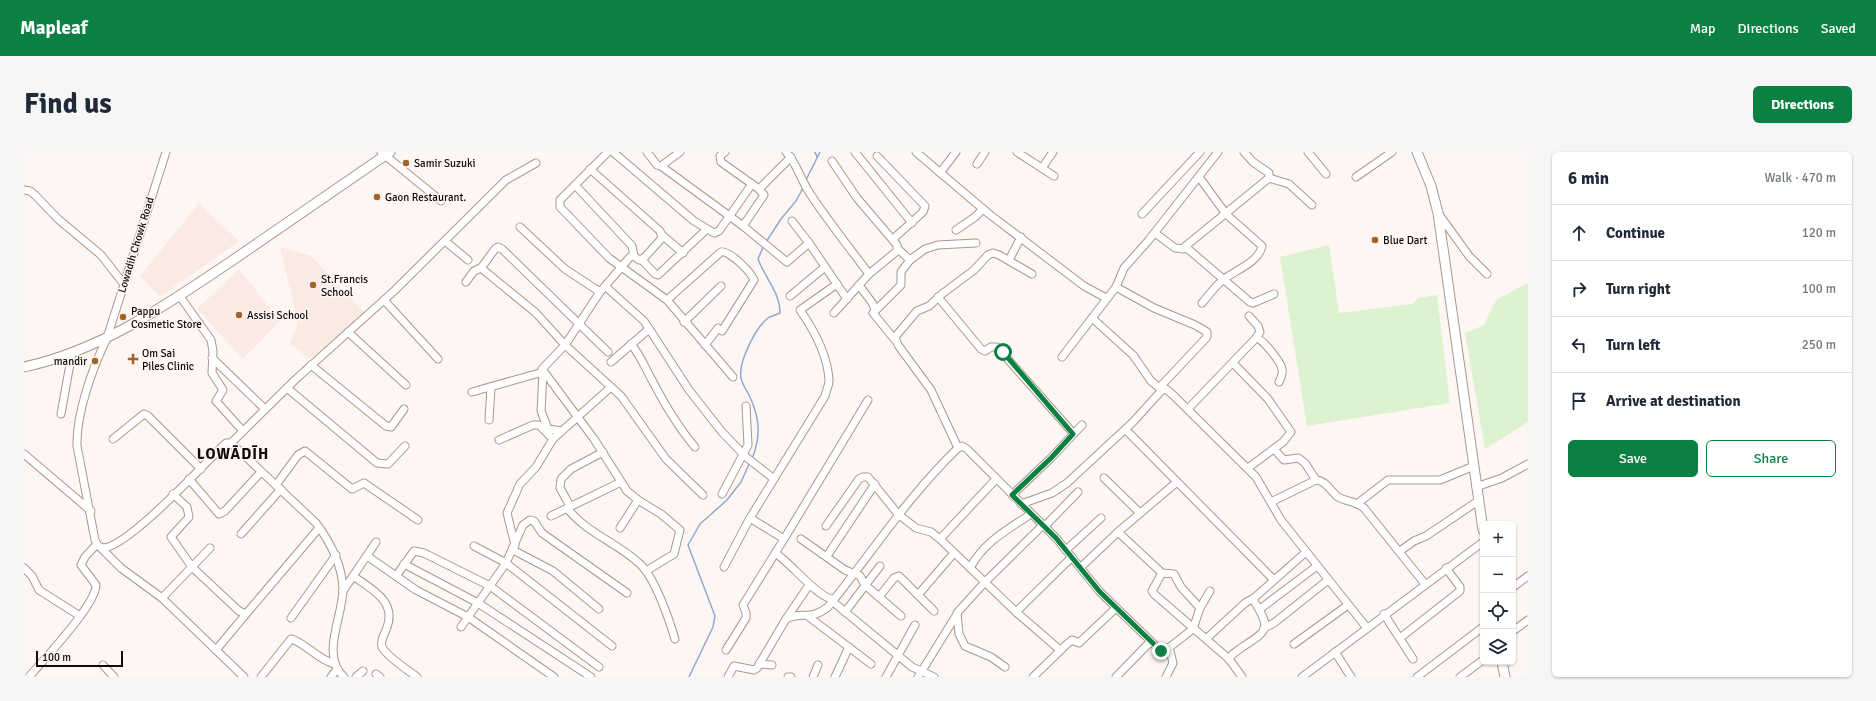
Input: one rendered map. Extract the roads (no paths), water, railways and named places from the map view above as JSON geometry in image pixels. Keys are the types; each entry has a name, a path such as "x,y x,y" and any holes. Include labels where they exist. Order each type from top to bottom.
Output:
{"main road":[{"path":"1417,152 1431,186 1438,213 1481,521"},
{"path":"24,366 72,353 130,326 179,295 385,153"},
{"path":"1503,665 1505,677"}],"street":[{"name":"Lowadih Chowk Road","path":"99,546 77,446 77,431 98,357 107,338 123,283 166,152"},
{"path":"608,152 560,200 560,207 609,258 621,268 642,280 667,300 684,322 733,377"},
{"path":"614,152 694,221 717,233 752,184"},
{"path":"647,152 657,165 661,166 743,226 787,262 809,244"},
{"path":"661,166 680,152"},
{"path":"724,152 720,156 721,162 759,189 764,195 743,226"},
{"path":"855,152 912,223"},
{"path":"940,173 956,152"},
{"path":"977,164 984,152"},
{"path":"1017,152 1054,176"},
{"path":"1042,168 1053,152"},
{"path":"1142,214 1201,152 1212,160"},
{"path":"1062,357 1116,287 1124,268 1155,233 1218,152"},
{"path":"1244,152 1253,162 1269,172 1269,178"},
{"path":"1308,152 1326,174"},
{"path":"1356,178 1392,152"},
{"path":"385,153 441,201"},
{"path":"921,154 940,173 983,209 1084,286 1106,298"},
{"path":"759,189 788,155 799,169 801,177 809,192 869,274"},
{"path":"877,156 925,206 923,212 893,240"},
{"path":"832,161 858,198 898,248 910,260"},
{"path":"28,677 80,616 93,596 96,589 94,582 83,569 82,562 99,546 109,547 123,539 152,515 201,469 226,443 230,443 311,365 384,300 506,180 536,163"},
{"path":"590,169 641,213 662,235 683,253"},
{"path":"1199,177 1226,214 1262,246 1260,252 1249,264 1224,280 1202,302"},
{"path":"1269,178 1289,184 1312,205"},
{"path":"1182,249 1269,178"},
{"path":"575,184 632,246 634,256"},
{"path":"24,190 30,191 35,195 58,219 101,255 123,283"},
{"path":"956,230 975,217 983,209"},
{"path":"1438,213 1469,256 1487,274"},
{"path":"792,222 847,299"},
{"path":"520,227 565,269 603,290 637,314 689,390 722,432 745,456 774,479"},
{"path":"634,256 642,260 655,274 658,274 683,253 707,229"},
{"path":"1155,233 1175,248 1188,249 1253,303 1274,294"},
{"path":"642,260 660,241 662,235"},
{"path":"1009,260 1021,237"},
{"path":"445,241 468,260"},
{"path":"958,448 931,390 895,340 873,315 875,310 901,286 901,272 910,260 925,249 938,245 976,243"},
{"path":"466,282 474,271 480,268 495,250 498,248 502,249 534,278 580,326 608,352"},
{"path":"834,313 869,274 898,248"},
{"path":"667,300 721,252 728,252 746,269 754,280 720,329 705,345"},
{"path":"895,340 898,333 915,313 929,306 938,297 974,270 988,255 993,253 1009,260 1032,274"},
{"path":"562,431 548,429 541,411 543,366 565,345 580,326 603,290 630,257 634,256"},
{"path":"790,296 825,267"},
{"path":"480,268 536,313 565,345 624,399 666,459 703,495"},
{"path":"724,567 750,518 825,396 829,382 825,357 811,326 800,310 837,284"},
{"path":"859,285 873,304 875,310"},
{"path":"684,322 721,286"},
{"path":"1021,504 1058,489 1126,430 1207,337 1207,332 1195,325 1154,308 1116,287"},
{"path":"179,295 211,340 212,373 223,390 216,401 242,430"},
{"path":"938,297 981,349 985,350 991,347 997,347 1073,434"},
{"path":"384,300 438,359"},
{"path":"1188,409 1233,363 1260,332 1258,326 1249,316"},
{"path":"1092,318 1133,355 1151,381 1161,389 1169,390 1248,468 1262,484 1281,520 1367,628"},
{"path":"611,362 648,328"},
{"path":"348,332 406,385"},
{"path":"1256,338 1262,340 1280,362 1282,373 1279,382"},
{"path":"632,344 643,360 652,380 678,425 695,447"},
{"path":"61,414 72,353"},
{"path":"212,358 265,409"},
{"path":"1233,363 1268,399 1290,429 1288,437 1248,468"},
{"path":"311,365 388,428 393,425 404,409"},
{"path":"472,392 543,372"},
{"path":"543,372 603,452 627,491 638,500 661,514 680,530 674,554 646,571"},
{"path":"488,420 491,387"},
{"path":"599,609 549,568 514,547 507,519 510,505 520,484 536,467 553,439 611,387"},
{"path":"287,388 377,463 388,464 404,446"},
{"path":"726,650 746,618 743,605 868,400"},
{"path":"722,494 745,456 748,445 746,406"},
{"path":"113,439 144,414 148,416 201,469"},
{"path":"499,440 533,425 542,426 553,439"},
{"path":"1012,495 1051,458 1082,425"},
{"path":"1126,430 1273,579"},
{"path":"230,443 278,487 319,528 336,555 341,571 343,591 334,646 336,666 331,677"},
{"path":"786,619 795,616 809,617 821,612 854,574 898,514 958,448 962,446 967,449 1044,526 1081,567 1100,592 1161,651 1169,647 1193,629 1200,608 1210,591"},
{"path":"1274,449 1284,460 1298,458 1305,463 1316,480 1325,483 1338,497 1358,503 1400,551 1425,584"},
{"path":"241,534 278,487 298,455 305,451 352,489 364,483 418,520"},
{"path":"603,452 571,469 561,479 560,488 572,515 595,533 636,560 646,571 668,617 676,639"},
{"path":"24,454 91,511"},
{"path":"1476,487 1502,478 1528,464"},
{"path":"1358,503 1388,480 1440,480 1474,466"},
{"path":"189,479 219,514 226,511 261,472"},
{"path":"826,526 859,479 868,477 898,514 916,528 931,532 940,539 1016,612 1060,650"},
{"path":"1104,478 1140,513"},
{"path":"940,539 996,479"},
{"path":"1271,502 1316,480"},
{"path":"551,516 621,482"},
{"path":"1081,567 1118,532 1178,482"},
{"path":"829,553 875,484"},
{"path":"920,674 957,613 985,582 1078,492"},
{"path":"173,494 187,507 188,517 171,537 187,557 192,567 239,611 246,614"},
{"path":"620,528 638,500"},
{"path":"1400,551 1414,541 1430,534 1478,501"},
{"path":"970,568 976,556 985,547 1031,514"},
{"path":"750,518 784,539"},
{"path":"1066,550 1101,518"},
{"path":"461,627 506,563 523,525 530,520 534,521 542,533 627,593"},
{"path":"216,650 319,528"},
{"path":"1118,532 1162,573 1174,574 1181,587 1200,608"},
{"path":"801,539 854,574 860,576 865,585 901,616"},
{"path":"343,591 376,542"},
{"path":"1302,677 1384,614 1480,544"},
{"path":"99,546 121,568 162,598 244,677"},
{"path":"474,546 506,563 612,646"},
{"path":"162,598 210,548"},
{"path":"396,576 414,551 420,551 490,586 599,667"},
{"path":"1207,638 1245,604 1254,598 1273,579 1306,552"},
{"path":"918,595 954,553"},
{"path":"775,554 782,557 809,585 825,596 833,599 832,601 920,674 934,677"},
{"path":"291,618 336,555"},
{"path":"367,556 416,590 468,617 554,677"},
{"path":"1016,612 1072,557"},
{"path":"404,564 478,603 591,677"},
{"path":"845,612 880,566"},
{"path":"1260,609 1317,566"},
{"path":"24,568 32,576 39,590 80,616"},
{"path":"1400,638 1460,590 1460,587 1446,568"},
{"path":"1162,573 1152,591 1154,594 1193,629 1207,638 1229,659 1242,677"},
{"path":"353,576 385,601 390,616 390,621 381,641 384,650 417,677"},
{"path":"879,597 896,576 902,579 934,611"},
{"path":"1516,585 1528,576"},
{"path":"1229,659 1232,654 1258,636 1264,628 1274,623 1328,580"},
{"path":"728,677 734,666 754,670 809,585"},
{"path":"1254,598 1254,601 1264,618 1264,628"},
{"path":"1294,644 1348,605"},
{"path":"1033,677 1070,641 1081,641 1116,608"},
{"path":"957,613 959,634 965,646 991,657 1005,667"},
{"path":"1384,614 1413,659"},
{"path":"809,617 871,664"},
{"path":"1516,629 1528,620"},
{"path":"886,677 915,625"},
{"path":"1417,677 1480,629"},
{"path":"261,677 291,639 297,641 321,659 336,666 344,677"},
{"path":"1116,677 1150,642"},
{"path":"835,677 849,647"},
{"path":"1166,677 1173,662 1169,647"},
{"path":"1335,652 1351,677"},
{"path":"1460,677 1480,662"},
{"path":"759,664 772,665"},
{"path":"103,665 114,677"},
{"path":"813,677 818,665"},
{"path":"356,677 363,671"}],"waterway":[{"path":"815,152 817,157"},
{"path":"806,180 820,152"},
{"path":"766,242 781,219 796,201 803,188"},
{"path":"752,459 757,443 758,428 756,413 741,378 742,363 749,345 758,329 768,318 780,313 778,298 758,259 764,245"},
{"path":"689,677 713,627 715,616 688,545 700,524 727,500 741,482 750,462"}],"place":[{"name":"Samir Suzuki","path":"406,163"},
{"name":"Gaon Restaurant.","path":"377,197"},
{"name":"Blue Dart","path":"1375,240"},
{"name":"St.Francis School","path":"313,285"},
{"name":"Assisi School","path":"239,315"},
{"name":"Pappu Cosmetic Store","path":"123,317"},
{"name":"Om Sai Piles Clinic","path":"133,359"},
{"name":"mandir","path":"95,361"}],"district":[{"name":"LOWĀDĪH","path":"233,454"}]}
